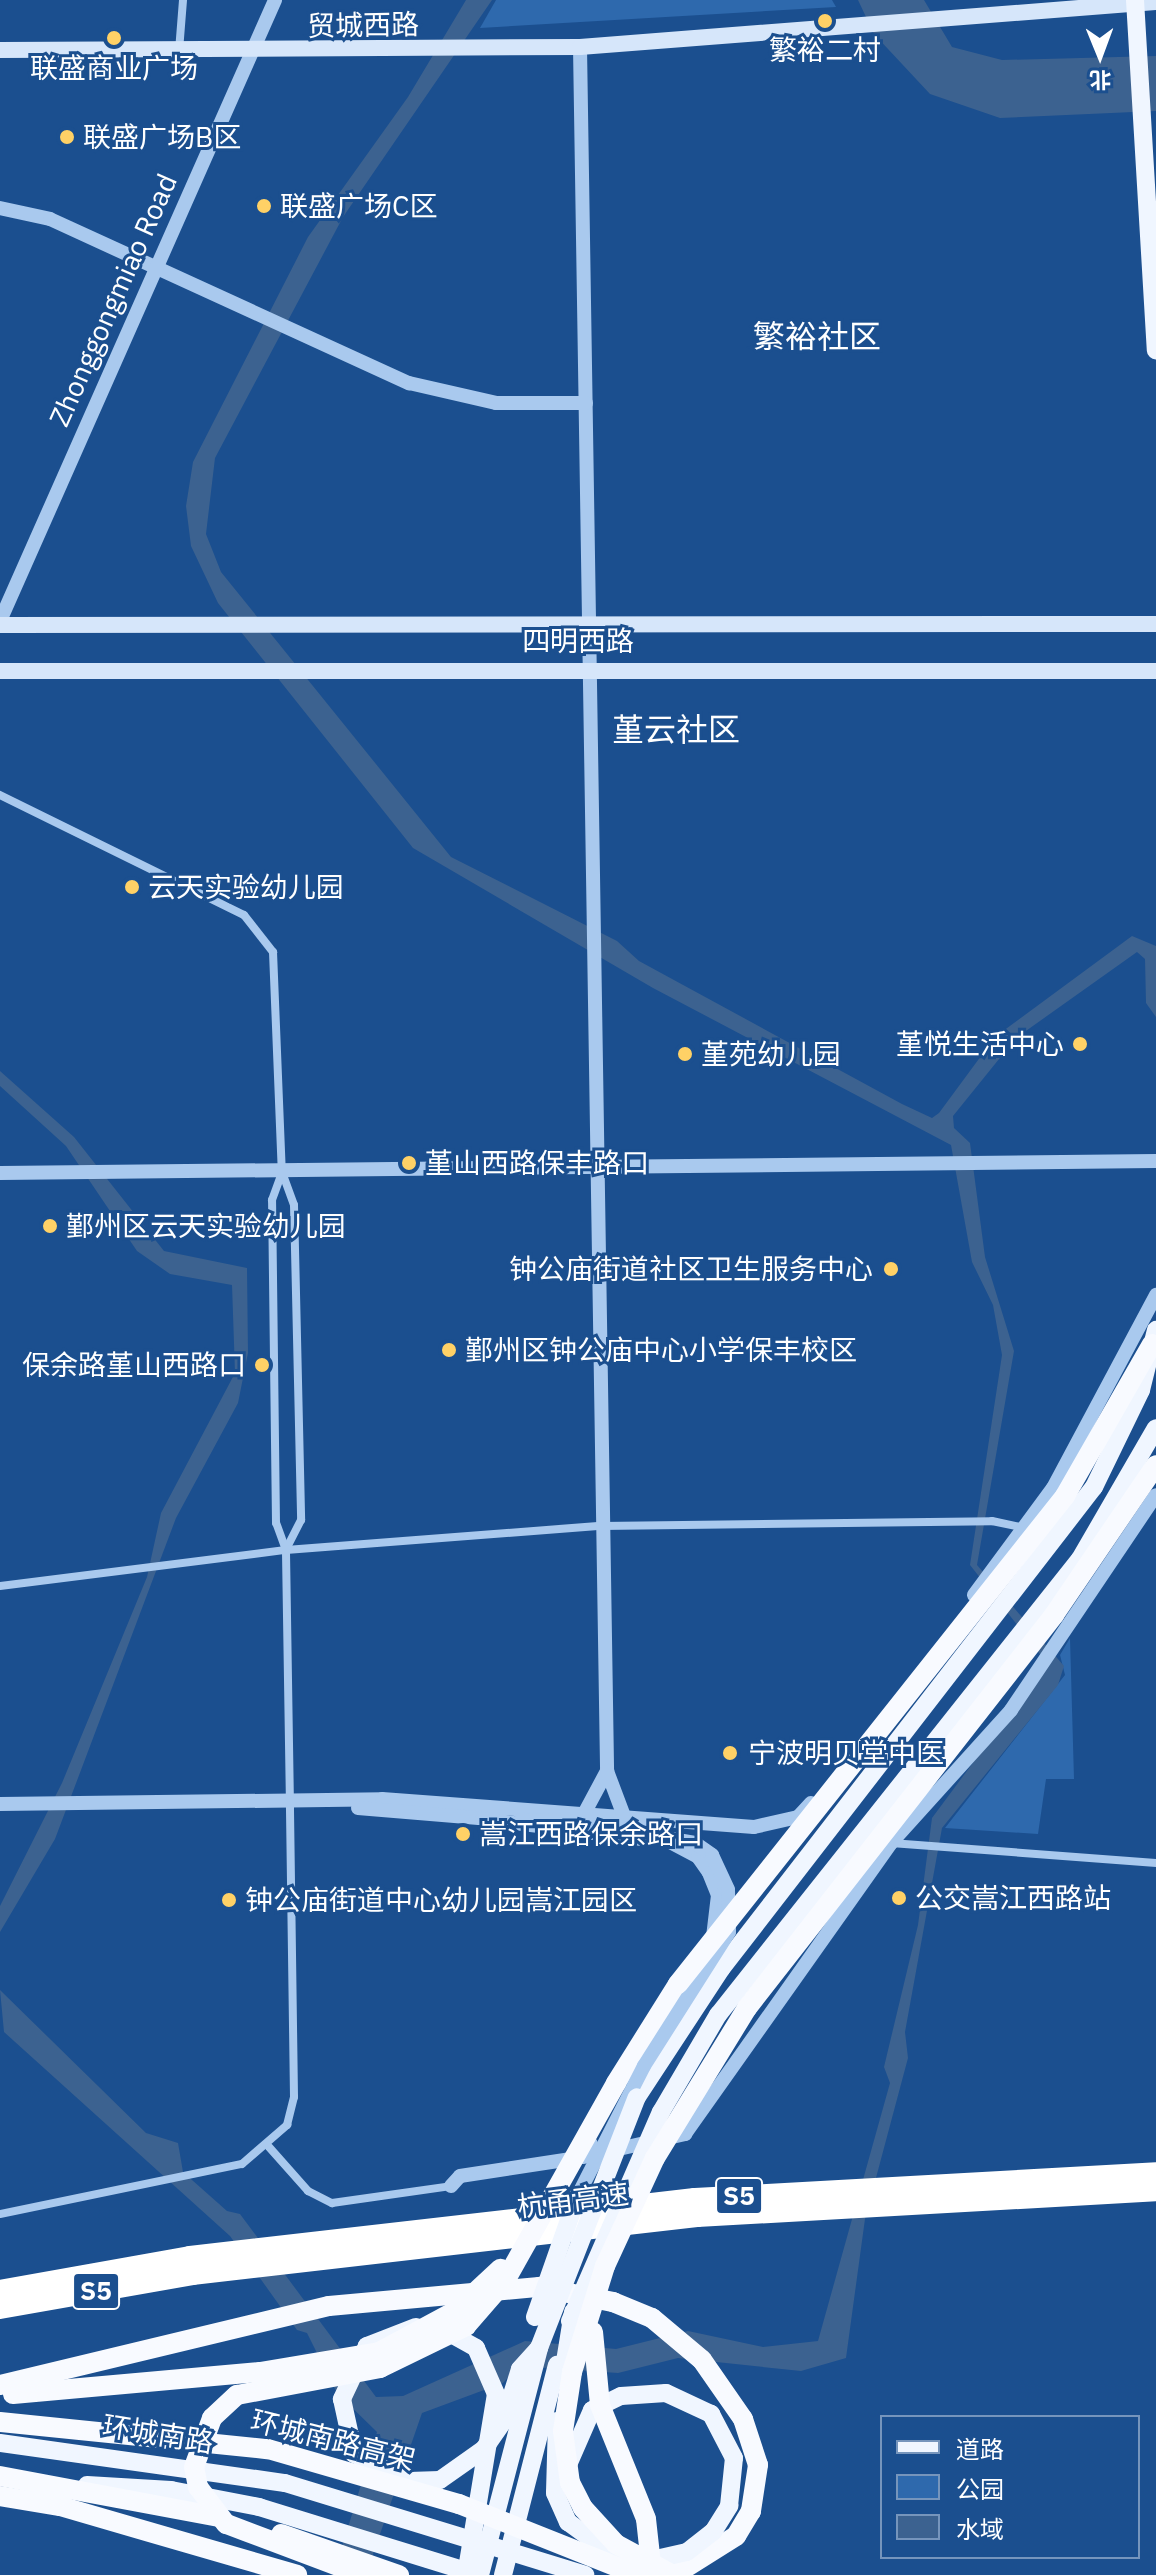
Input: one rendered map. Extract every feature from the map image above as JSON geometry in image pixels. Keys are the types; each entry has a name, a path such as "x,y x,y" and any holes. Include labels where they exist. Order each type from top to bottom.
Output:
{"highway":[{"path":"362,2575 226,2524 198,2487 196,2448 206,2428 237,2395 380,2368 466,2326 505,2281 678,1984 1065,1496 1154,1337"},
{"path":"0,2385 359,2302 539,2287 613,2302 652,2318 702,2360 743,2419 758,2465 751,2511 736,2536 673,2575 616,2544 570,2483 563,2431 572,2372 600,2285 655,2158 747,2008 1054,1615 1156,1465"},
{"name":"杭甬高速","path":"0,2291 695,2199 1156,2173"},
{"path":"0,2396 260,2372 379,2352 455,2311 494,2276 558,2187"},
{"name":"杭甬高速","path":"327,2250 697,2216 1156,2190"},
{"name":"杭甬高速","path":"0,2308 191,2266"},
{"path":"600,2285 594,2378 646,2519 652,2575"},
{"name":"环城南路高架","path":"0,2422 283,2452 459,2504 637,2575"},
{"path":"0,2478 186,2507 399,2575"},
{"path":"0,2496 75,2510 297,2575"}],"main road":[{"name":"贸城西路","path":"0,50 250,53 580,47 845,29 1135,1 1156,2"},
{"path":"1135,1 1156,350"},
{"name":"四明西路","path":"0,623 1156,624"},
{"name":"四明西路","path":"0,671 591,667 1156,671"},
{"path":"473,2574 539,2348 591,2202 654,2067 721,1969 876,1776 1094,1487 1141,1390 1154,1337"},
{"path":"503,2575 573,2312 661,2112 718,2015 1080,1559 1156,1428"},
{"path":"473,2574 477,2542 496,2394 464,2338 414,2327 381,2336 360,2355 342,2399 344,2424 354,2454 383,2472 440,2480 484,2449 504,2420 520,2369 539,2348 535,2317 577,2197"},
{"path":"556,2569 562,2490 576,2437 592,2410 657,2392 711,2414 726,2435 736,2480 713,2532 687,2552 638,2563 591,2541 568,2522 553,2471 573,2312"},
{"name":"环城南路","path":"0,2443 285,2483 477,2542"},
{"name":"环城南路","path":"0,2478 171,2490 345,2531 473,2574"},
{"path":"477,2542 556,2569 585,2575"}],"street":[{"path":"179,52 183,0"},
{"name":"Zhonggongmiao Road","path":"0,623 275,0"},
{"path":"580,47 607,1771 624,1816"},
{"path":"0,208 50,219 409,383 496,403 586,403"},
{"path":"0,795 258,925 278,974 282,1172 294,1205 301,1520 286,1550"},
{"path":"0,1173 1156,1161"},
{"path":"0,2214 242,2164 269,2147 287,2125 294,2097 286,1550 276,1523 272,1200 282,1172"},
{"path":"0,1804 290,1802 585,1812 754,1827 798,1817 862,1748 1024,1528 1099,1410 1156,1295"},
{"path":"269,2147 308,2191 332,2203 451,2186 460,2176 583,2157 685,2134 891,1843 1011,1710 1156,1495"},
{"path":"0,1586 286,1550 601,1526 992,1521 1024,1528"},
{"path":"585,1812 607,1771"},
{"path":"0,1813 290,1802 482,1819 681,1844 698,1857 718,1895 712,1941 583,2157"},
{"path":"482,1819 565,1821 695,1843 721,1873 729,1932 644,2066 577,2197"},
{"path":"891,1843 1156,1863"}],"green space":[{"path":"496,0 832,0 836,7 480,28"},
{"path":"1070,1638 1074,1779 1046,1779 1038,1834 945,1828 1065,1675 1060,1655"}],"water":[{"path":"466,0 492,0 343,217 215,458 206,534 221,572 451,857 617,941 639,961 902,1104 932,1118 939,1113 995,1037 1132,936 1156,946 1156,1017 1146,1003 1145,959 1137,952 1016,1038 953,1116 954,1128 970,1143 985,1257 1014,1351 977,1565 1064,1666 1058,1685 942,1828 905,2032 908,2058 865,2219 846,2358 801,2371 678,2358 618,2373 519,2366 503,2383 422,2413 371,2560 339,2557 377,2432 337,2393 307,2333 297,2330 230,2236 4,2032 0,1990 146,2133 178,2143 183,2172 227,2211 240,2214 376,2397 403,2396 525,2341 616,2349 688,2331 763,2347 818,2341 890,2083 884,2067 918,1925 932,1818 1047,1663 970,1565 1002,1355 993,1305 972,1262 951,1145 653,988 413,848 218,603 191,546 186,506 193,462 308,237 408,97"},
{"path":"858,0 924,0 952,47 1002,60 1156,56 1156,111 1000,118 930,94 874,34"},
{"path":"0,1071 74,1137 164,1251 247,1268 248,1353 238,1403 176,1518 55,1839 0,1932 0,1906 62,1783 147,1577 161,1513 235,1373 232,1285 170,1274 137,1251 66,1146 0,1086"}],"place":[{"name":"繁裕二村","path":"825,21"},
{"name":"联盛商业广场","path":"114,38"},
{"name":"联盛广场B区","path":"67,137"},
{"name":"联盛广场C区","path":"264,206"},
{"name":"云天实验幼儿园","path":"132,887"},
{"name":"堇悦生活中心","path":"1080,1044"},
{"name":"堇苑幼儿园","path":"685,1054"},
{"name":"堇山西路保丰路口","path":"409,1163"},
{"name":"鄞州区云天实验幼儿园","path":"50,1226"},
{"name":"钟公庙街道社区卫生服务中心","path":"891,1269"},
{"name":"鄞州区钟公庙中心小学保丰校区","path":"449,1350"},
{"name":"保余路堇山西路口","path":"262,1365"},
{"name":"宁波明贝堂中医","path":"730,1753"},
{"name":"嵩江西路保余路口","path":"463,1834"},
{"name":"公交嵩江西路站","path":"899,1898"},
{"name":"钟公庙街道中心幼儿园嵩江园区","path":"229,1900"}],"district":[{"name":"繁裕社区","path":"817,336"},
{"name":"堇云社区","path":"676,729"}]}
